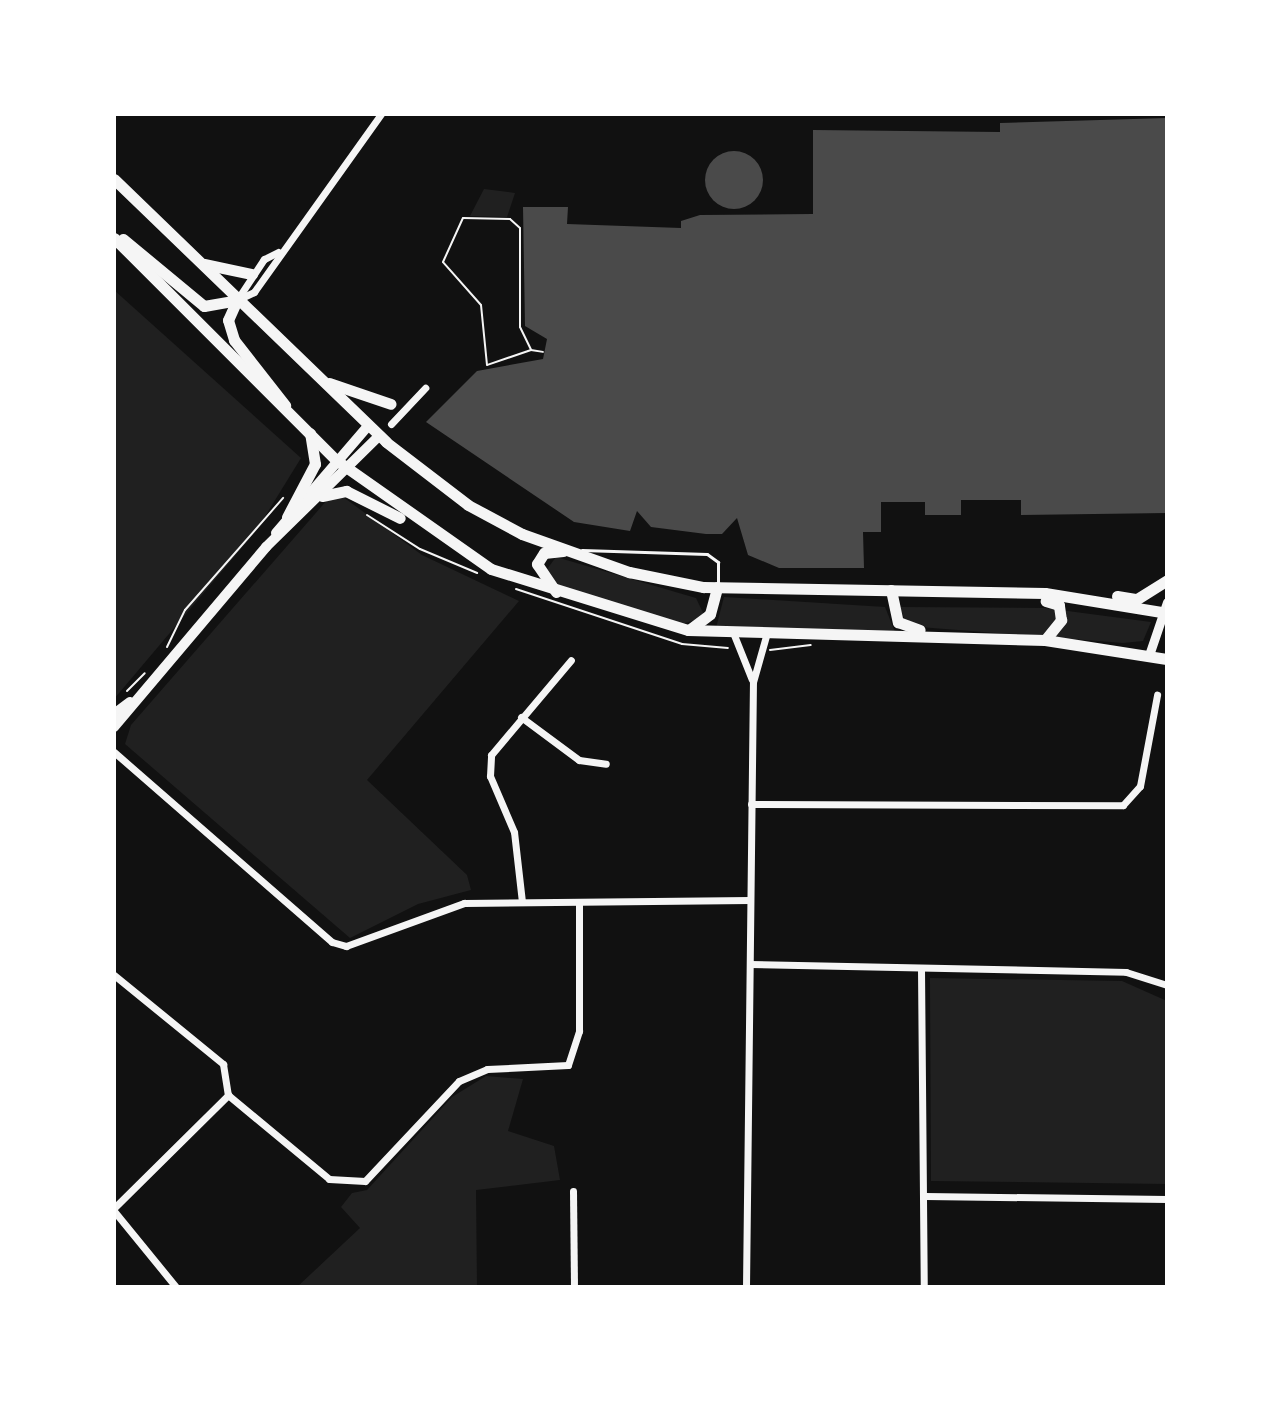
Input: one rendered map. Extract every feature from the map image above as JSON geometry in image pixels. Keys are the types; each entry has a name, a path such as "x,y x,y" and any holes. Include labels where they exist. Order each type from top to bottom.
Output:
{"highway":[{"path":"114,179 379,436 479,511 575,553 629,572 717,587 1015,593 1166,609"},
{"path":"114,232 204,306 237,300"},
{"path":"114,238 336,460 455,550"},
{"path":"203,264 252,274"},
{"path":"237,300 228,320 234,340 278,387 287,409"},
{"path":"321,380 391,404"},
{"path":"287,517 315,464 310,432"},
{"path":"322,496 346,491 455,550 556,593 688,630 766,636 1045,640 1167,659"},
{"path":"556,593 538,560 550,552 575,553"},
{"path":"1015,593 1025,587 1137,599 1167,580"},
{"path":"688,630 710,614 717,587"},
{"path":"891,590 906,629 975,638"},
{"path":"1015,593 1059,605 1058,628 1045,640"}],"main road":[{"path":"266,547 287,517 368,426"},
{"path":"114,714 266,547 322,496 379,436"},
{"path":"114,727 127,698"}],"street":[{"path":"237,300 254,292 278,252 381,114"},
{"path":"237,300 252,274 278,252"},
{"path":"391,424 425,388"},
{"path":"1149,655 1166,609"},
{"path":"734,635 753,682"},
{"path":"746,1287 753,682 766,636"},
{"path":"522,902 514,832 490,776 491,755 571,660"},
{"path":"751,804 1123,805 1140,786 1157,695"},
{"path":"521,717 579,760 606,764"},
{"path":"114,752 332,942 368,939 464,903 750,900"},
{"path":"114,975 223,1064 228,1095 329,1179 365,1181 459,1081 487,1069 568,1065 579,1031 579,903"},
{"path":"750,964 1126,972 1167,985"},
{"path":"921,969 924,1287"},
{"path":"176,1287 114,1210 228,1095"},
{"path":"573,1191 574,1287"},
{"path":"925,1196 1167,1199"}],"lane":[{"path":"575,553 707,554 718,562 717,587"}],"path":[{"path":"531,350 520,327 520,228 510,219 463,218 443,262 481,305 487,365 531,350 543,352"},
{"path":"165,651 185,610 289,490"},
{"path":"778,651 827,645"},
{"path":"127,698 155,662"}],"shaded area":[{"path":"484,189 515,193 507,217 470,216"},
{"path":"114,290 301,458 256,531 114,699"},
{"path":"335,491 422,555 519,601 367,780 467,875 471,890 418,904 350,938 125,744 131,725"},
{"path":"556,557 696,598 705,617 682,624 560,588 545,572"},
{"path":"724,597 885,607 895,632 716,628"},
{"path":"900,607 1045,608 1151,622 1143,641 1123,643 907,626"},
{"path":"930,978 1122,981 1167,1001 1167,1184 931,1181"},
{"path":"486,1076 523,1079 508,1131 554,1146 560,1180 476,1190 477,1287 297,1287 360,1228 341,1207 352,1193 367,1190 452,1097"}],"building":[{"path":"1167,118 1167,513 1021,515 1021,500 961,500 961,515 925,515 925,502 881,502 881,532 863,532 864,568 779,568 748,555 737,518 722,534 651,527 637,511 630,531 574,522 426,422 477,371 543,359 547,339 525,326 523,207 568,207 567,224 681,228 681,221 700,215 813,214 813,130 1000,132 1000,123"},
{"path":"734,151 754,160 763,180 754,200 734,209 714,200 705,180 714,160"}]}
